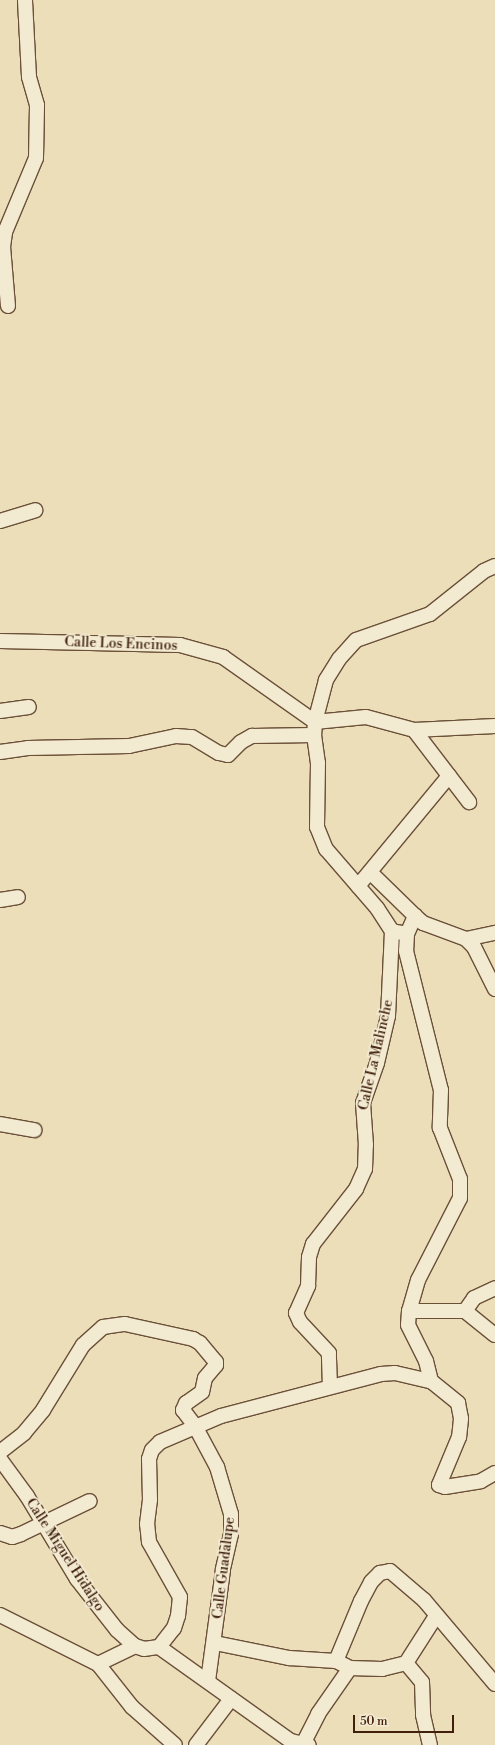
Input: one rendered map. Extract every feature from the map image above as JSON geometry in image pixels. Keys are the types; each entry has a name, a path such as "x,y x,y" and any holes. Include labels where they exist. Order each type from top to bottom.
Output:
{"street":[{"path":"8,306 2,247 5,232 36,158 37,105 29,77 25,0"},
{"path":"0,521 35,510"},
{"path":"407,934 392,931 377,908 326,849 317,827 318,763 315,728 326,680 339,659 356,640 430,614 484,571 495,566"},
{"name":"Calle Los Encinos","path":"0,641 180,645 223,657 315,728"},
{"path":"0,711 29,707"},
{"path":"0,752 28,748 129,746 176,736 192,738 218,753 228,755 241,742 252,736 315,728 366,717 414,730 495,726"},
{"path":"414,730 469,802"},
{"path":"358,886 371,873 449,776"},
{"path":"371,873 423,923 466,939 474,947 495,989"},
{"path":"0,900 18,897"},
{"path":"414,916 407,934 408,957 441,1090 440,1128 460,1179 460,1198 418,1280 409,1311 408,1325 426,1360 431,1382"},
{"name":"Calle La Malinche","path":"330,1387 329,1353 300,1322 296,1313 308,1286 309,1257 313,1244 356,1189 365,1169 366,1145 363,1103 377,1063 388,1016 392,931"},
{"path":"466,939 495,933"},
{"path":"0,1124 34,1130"},
{"path":"464,1311 474,1298 495,1288"},
{"path":"409,1311 464,1311 495,1335"},
{"name":"Calle Guadalupe","path":"0,1452 24,1433 43,1410 83,1345 103,1326 125,1324 193,1338 200,1343 216,1365 205,1378 202,1392 184,1406 183,1410 195,1426 217,1467 231,1514 215,1643 208,1681"},
{"path":"159,1647 174,1628 178,1616 180,1597 149,1542 147,1524 150,1500 149,1459 152,1450 160,1442 173,1439 195,1426 330,1387 381,1374 395,1373 431,1382 458,1403 461,1419 454,1454 439,1485 445,1487 481,1481 495,1473"},
{"name":"Calle Miguel Hidalgo","path":"0,1459 104,1617 135,1646"},
{"path":"0,1533 12,1537 44,1524 90,1501"},
{"path":"336,1662 361,1601 371,1582 380,1573 390,1571 424,1600 436,1616 465,1646 495,1684"},
{"path":"0,1615 98,1664 132,1707 175,1745"},
{"path":"215,1643 289,1658 336,1662 350,1668 382,1669 406,1663 436,1616"},
{"path":"98,1664 135,1646 144,1649 159,1647 291,1741 306,1745 318,1714 350,1668"},
{"path":"406,1663 422,1682 423,1715 430,1745"},
{"path":"196,1745 231,1699"}]}
